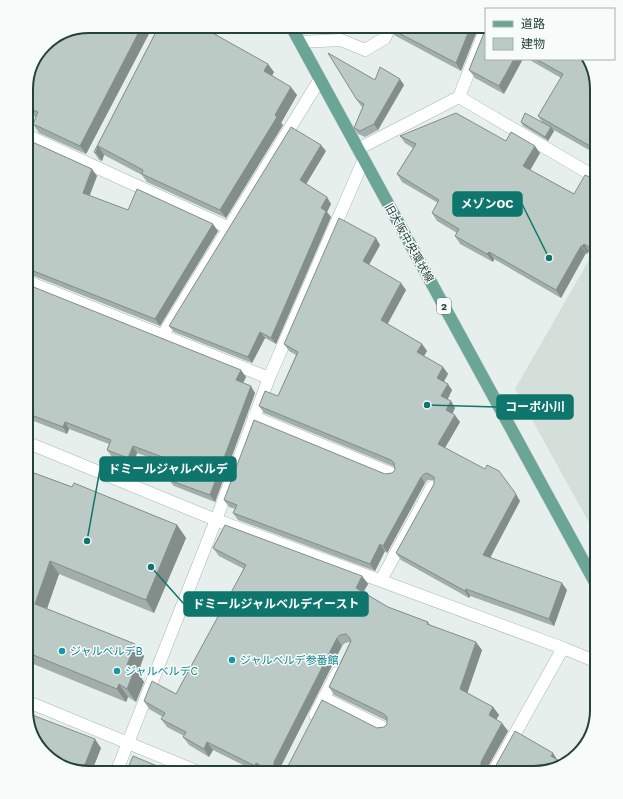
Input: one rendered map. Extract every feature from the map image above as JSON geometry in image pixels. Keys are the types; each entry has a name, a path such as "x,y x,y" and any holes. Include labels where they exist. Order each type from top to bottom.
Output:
{"main road":[{"name":"旧大阪中央環状線","path":"295,33 590,573"}],"street":[{"path":"300,42 341,40 366,50 384,38 386,33"},
{"path":"119,766 216,520 269,378 361,154 459,96 484,33"},
{"path":"163,335 320,80"},
{"path":"459,96 590,174"},
{"path":"33,138 91,161 229,228"},
{"path":"33,284 269,378"},
{"path":"254,417 392,474"},
{"path":"33,445 216,520 381,580 590,659"},
{"path":"381,580 432,487"},
{"path":"497,766 563,648"},
{"path":"310,725 342,663"},
{"path":"324,698 386,729"},
{"path":"33,704 184,766"}],"shaded area":[{"path":"590,258 590,524 515,389"}],"building":[{"path":"81,33 138,33 80,146 33,124 38,112 33,110 33,85 35,74 39,64 52,47 61,40"},
{"path":"155,33 213,33 268,64 264,71 291,87 275,115 277,117 220,210 142,174 143,170 98,146 96,153 94,152"},
{"path":"399,33 468,33 456,63"},
{"path":"484,33 485,60 513,60 499,86 469,70"},
{"path":"328,53 375,80 380,67 400,79 374,124 360,131 354,128 364,104 357,100"},
{"path":"538,60 582,60 590,81 590,146 538,116 563,74"},
{"path":"456,113 506,141 511,132 535,146 523,166 574,194 585,175 590,177 590,248 584,244 581,246 556,290 489,252 487,254 455,236 459,229 432,213 439,200 397,174 416,144 400,136"},
{"path":"525,113 551,127 545,137 521,122"},
{"path":"291,127 321,145 300,180 327,197 321,208 326,211 271,338 260,332 248,357 169,326"},
{"path":"33,142 92,169 83,193 128,210 137,189 213,224 155,319 33,271"},
{"path":"339,218 376,238 363,261 401,283 381,320 422,344 417,352 443,367 437,378 448,384 441,396 451,401 446,410 455,415 438,444 485,469 487,465 499,471 516,494 483,555 562,583 549,619 466,589 465,591 396,553 434,484 434,477 427,473 421,477 383,546 380,544 370,564 233,513 237,505 224,500 254,420 385,474 392,473 395,470 394,463 391,460 259,406 265,391 278,396 298,352 284,344"},
{"path":"33,287 241,370 236,380 251,386 210,495 169,480 176,462 133,446 128,458 107,450 111,440 65,422 63,427 33,416"},
{"path":"33,473 72,487 74,483 177,525 146,600 50,561 35,604 135,644 127,665 135,669 127,689 119,684 117,689 33,655"},
{"path":"225,525 362,576 356,588 388,607 428,622 427,624 476,642 460,689 493,707 489,715 502,723 481,762 481,766 288,766 322,700 377,728 384,727 387,724 387,717 384,714 329,687 351,641 346,634 340,635 337,638 274,762 274,766 261,766 256,763 255,766 207,742 204,749 183,737 186,732 161,719 165,713 144,701 152,681 176,694 246,565 213,548"},
{"path":"33,715 95,739 84,766 58,757 47,747 39,735"},
{"path":"515,731 553,753 551,756 558,760 542,766 496,766"},
{"path":"133,756 157,766 129,766"}],"place":[{"name":"メゾンOC","path":"549,258"},
{"name":"コーポ小川","path":"427,405"},
{"name":"ドミールジャルベルデ","path":"87,541"},
{"name":"ドミールジャルベルデイースト","path":"151,567"},
{"name":"ジャルベルデB","path":"62,651"},
{"name":"ジャルベルデ参番館","path":"232,660"},
{"name":"ジャルベルデC","path":"117,671"}]}
